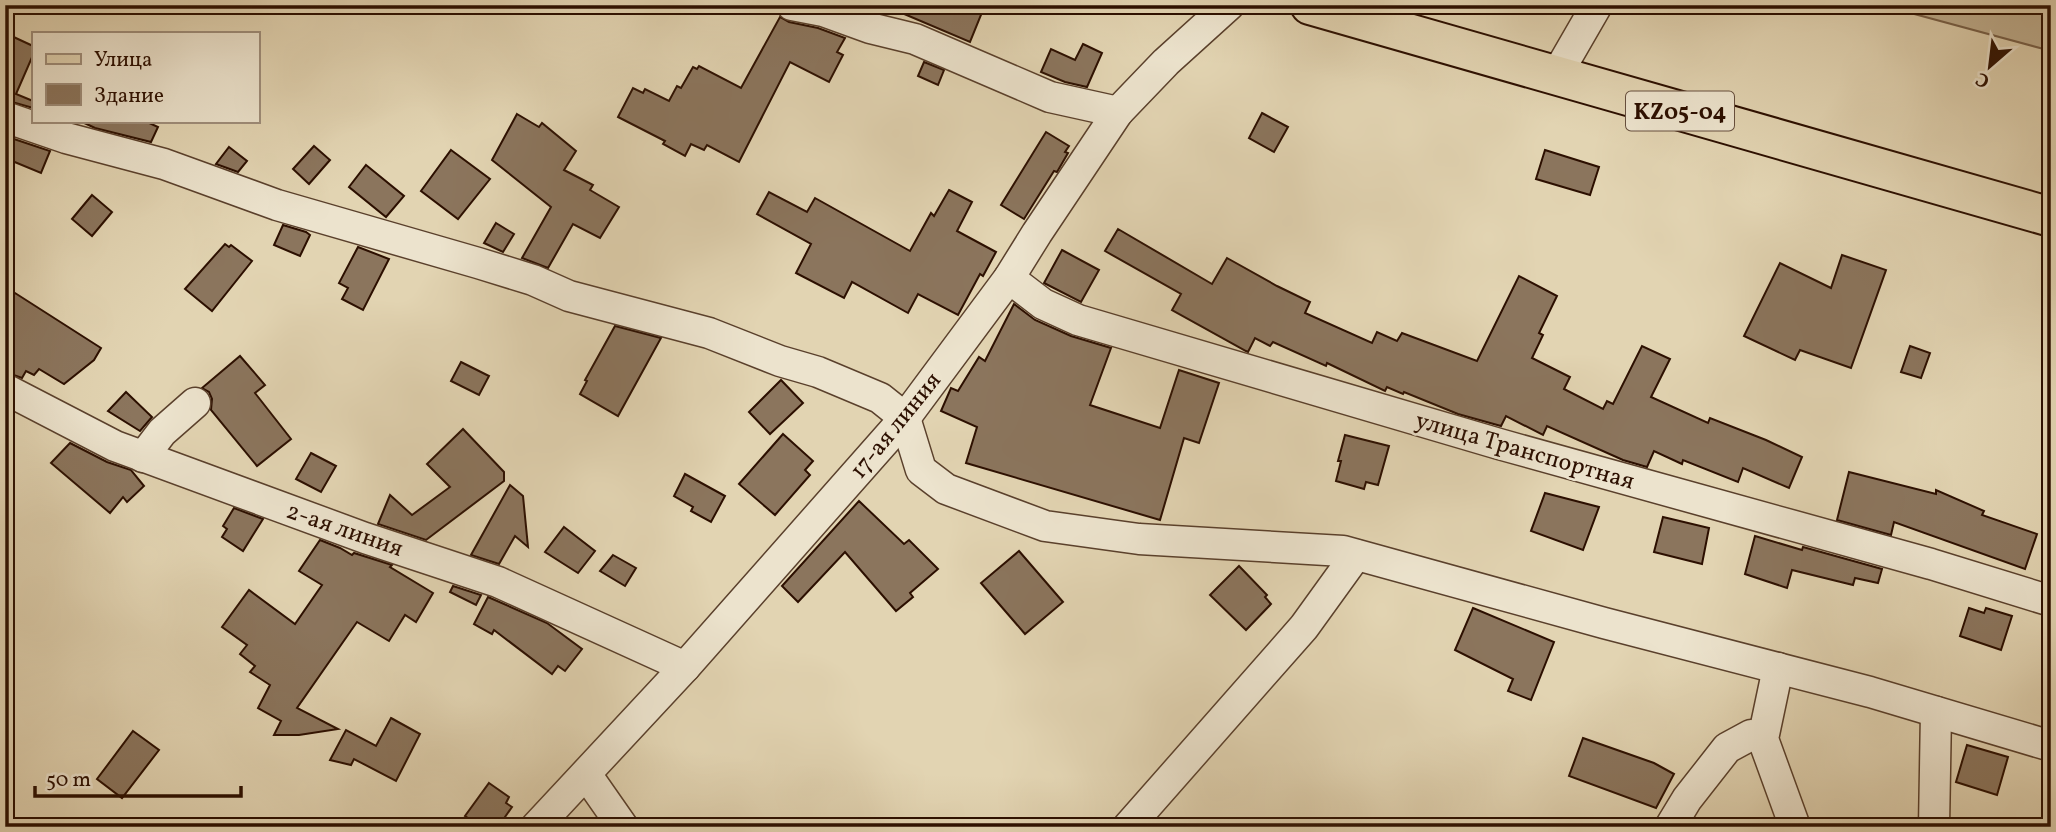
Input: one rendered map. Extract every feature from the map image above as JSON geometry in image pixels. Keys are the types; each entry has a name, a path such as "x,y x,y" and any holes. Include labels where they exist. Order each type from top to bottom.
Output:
{"main road":[{"name":"KZ05-04","path":"1310,5 2051,216"}],"street":[{"path":"792,5 823,11 870,28 915,39 1050,97 1118,112"},
{"name":"17-ая линия","path":"536,827 685,667 905,418 1009,278 1118,112 1166,62 1229,5"},
{"path":"1556,76 1597,5"},
{"path":"5,117 66,138 175,168 277,205 500,270 569,296 709,333 780,361 818,372 880,398 905,418 921,470 946,489 1045,526 1139,539 1343,551 1778,668 2051,746"},
{"name":"улица Транспортная","path":"1009,278 1043,304 1078,320 1510,447 1931,564 2051,601"},
{"name":"2-ая линия","path":"5,389 115,446 365,538 498,582 685,667"},
{"path":"143,457 162,432 195,403"},
{"path":"1128,827 1304,627 1356,555"},
{"path":"1778,668 1763,739 1795,827"},
{"path":"1934,827 1936,712"},
{"path":"1670,827 1687,799 1727,748 1751,735 1763,739"},
{"path":"586,774 624,827"}],"shaded area":[{"path":"1881,5 2051,5 2051,51"}],"building":[{"path":"883,5 985,5 970,42"},
{"path":"780,17 845,38 837,52 843,55 829,82 790,62 739,162 707,145 704,150 691,144 685,156 663,144 665,141 618,117 633,88 643,93 645,89 669,101 677,86 681,88 693,67 697,69 699,66 741,88"},
{"path":"5,33 32,46 32,57 16,94 32,101 32,108 5,100"},
{"path":"1083,44 1102,53 1087,87 1041,72 1051,49 1075,60"},
{"path":"924,62 944,70 938,85 918,76"},
{"path":"1262,113 1288,127 1274,152 1249,138"},
{"path":"517,114 539,127 542,123 576,151 564,170 593,185 590,190 619,207 600,238 573,224 548,268 522,258 551,207 492,160"},
{"path":"82,122 147,122 158,127 151,142 95,128"},
{"path":"1046,132 1069,146 1065,152 1068,153 1024,219 1001,205"},
{"path":"5,136 50,151 41,173 5,158"},
{"path":"314,146 330,160 309,184 293,169"},
{"path":"229,147 247,161 238,172 216,164"},
{"path":"451,150 490,179 458,219 421,191"},
{"path":"1545,150 1599,167 1590,195 1536,179"},
{"path":"366,165 404,196 386,217 349,187"},
{"path":"949,190 972,202 957,231 996,252 983,276 980,274 958,315 918,294 908,313 852,282 844,298 796,273 811,244 757,214 769,192 807,212 815,198 910,251 931,213 934,216"},
{"path":"92,195 112,212 92,236 72,219"},
{"path":"496,223 514,234 503,252 484,243"},
{"path":"283,225 310,235 300,256 274,245"},
{"path":"1118,229 1212,284 1227,258 1310,302 1305,313 1372,343 1377,332 1397,341 1402,333 1477,361 1519,276 1557,296 1539,333 1543,335 1532,358 1570,377 1564,389 1603,409 1607,401 1613,404 1642,346 1670,359 1651,397 1708,423 1710,418 1802,457 1789,488 1743,468 1738,482 1683,460 1682,464 1654,451 1647,467 1623,460 1547,426 1543,435 1506,416 1501,426 1458,414 1404,392 1403,394 1387,387 1385,391 1327,363 1326,366 1273,342 1270,346 1255,338 1248,352 1172,310 1181,294 1105,251"},
{"path":"225,244 229,247 231,245 252,261 212,311 185,289"},
{"path":"358,247 389,259 363,310 342,299 348,288 339,283"},
{"path":"1062,250 1099,270 1081,302 1044,283"},
{"path":"1842,255 1886,270 1851,368 1800,350 1795,360 1744,336 1780,263 1831,288"},
{"path":"15,293 101,348 94,360 64,384 39,369 34,375 26,371 22,378 5,372 5,308"},
{"path":"1014,304 1035,320 1071,336 1111,348 1090,405 1160,428 1179,370 1219,383 1199,443 1184,438 1160,520 966,463 977,427 941,411 951,388 958,391 979,357 985,361"},
{"path":"615,326 661,338 618,416 580,394"},
{"path":"1910,346 1930,353 1921,378 1901,372"},
{"path":"240,356 265,385 255,393 291,439 257,466 211,410 212,399 209,392 202,388"},
{"path":"461,362 489,376 479,395 451,381"},
{"path":"781,380 803,403 770,434 749,412"},
{"path":"126,392 152,417 140,431 108,411"},
{"path":"463,429 504,472 504,481 426,540 378,524 390,495 412,515 450,487 427,464"},
{"path":"783,434 813,461 805,470 810,475 775,515 739,484"},
{"path":"1345,435 1389,446 1378,485 1366,482 1364,489 1336,481"},
{"path":"70,443 107,462 131,470 144,486 127,502 123,497 110,513 51,463"},
{"path":"311,453 336,466 321,492 296,479"},
{"path":"1849,472 1936,494 1936,490 1984,511 1982,515 2037,534 2025,569 1894,522 1891,535 1837,520"},
{"path":"685,474 725,496 711,522 691,511 693,507 674,496"},
{"path":"510,485 523,496 528,547 515,536 499,564 471,555"},
{"path":"1545,493 1599,507 1583,550 1531,531"},
{"path":"859,501 904,544 909,540 938,569 910,593 913,597 896,611 845,552 798,602 782,586"},
{"path":"234,508 263,519 243,551 222,537 227,529 223,526"},
{"path":"1663,517 1709,528 1702,564 1654,552"},
{"path":"564,527 595,551 578,573 545,552"},
{"path":"1755,536 1882,569 1878,583 1855,578 1853,585 1792,570 1787,588 1745,574"},
{"path":"320,540 352,555 354,553 392,565 390,567 433,593 416,622 405,615 389,641 357,622 297,708 338,729 299,735 274,735 281,721 258,708 270,685 250,672 255,666 240,654 247,645 222,627 249,590 295,624 322,585 299,571"},
{"path":"1019,551 1063,602 1025,634 981,583"},
{"path":"613,555 636,568 625,586 600,571"},
{"path":"1239,566 1267,595 1265,597 1271,604 1246,630 1210,595"},
{"path":"453,586 481,595 476,605 450,592"},
{"path":"488,597 547,623 582,649 565,671 558,666 552,674 494,630 492,634 474,624"},
{"path":"1473,608 1554,642 1531,700 1508,691 1513,679 1455,650"},
{"path":"1969,608 1984,613 1986,608 2012,616 2001,650 1960,636"},
{"path":"391,718 420,734 396,781 354,759 351,765 330,760 346,730 376,746"},
{"path":"133,731 159,750 122,798 97,779"},
{"path":"1583,738 1654,763 1674,774 1656,808 1569,776"},
{"path":"1967,745 2008,757 1997,795 1956,782"},
{"path":"489,783 509,797 506,803 512,807 498,827 481,827 465,816"}]}
